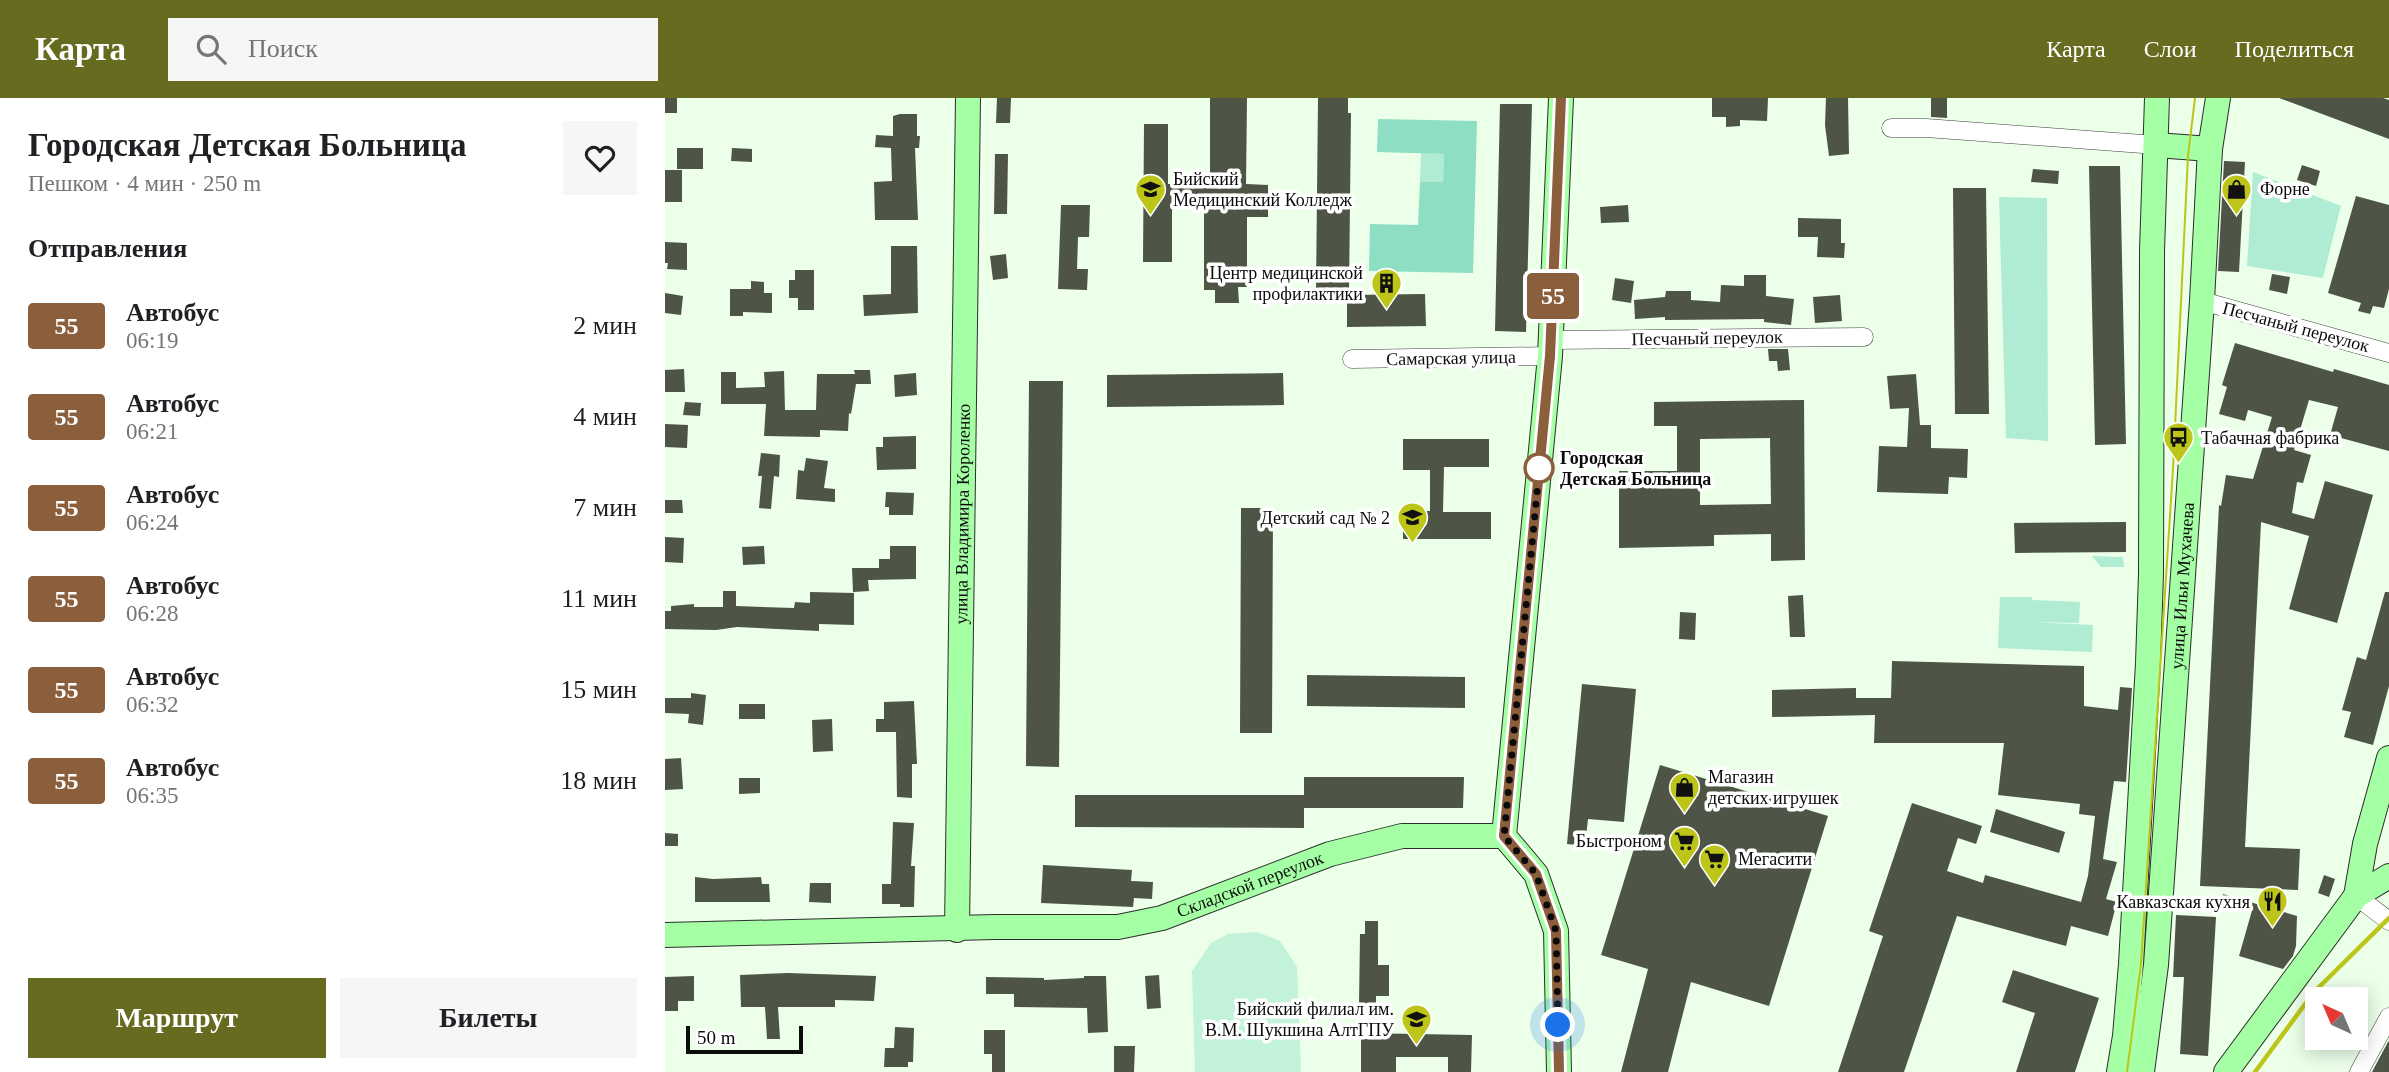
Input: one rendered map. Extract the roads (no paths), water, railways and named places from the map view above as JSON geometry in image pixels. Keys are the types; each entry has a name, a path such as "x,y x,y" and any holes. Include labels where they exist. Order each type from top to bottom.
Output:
{"street":[{"name":"улица Владимира Короленко","path":"957,930 968,98"},
{"path":"1559,1072 1556,931 1536,874 1504,836 1551,348 1561,98"},
{"name":"улица Ильи Мухачева","path":"2119,1072 2131,964 2151,574 2152,265 2157,98"},
{"name":"улица Ильи Мухачева","path":"2141,1072 2156,965 2210,149 2218,98"},
{"path":"1891,128 1926,128 2210,149"},
{"name":"Песчаный переулок","path":"2202,301 2389,353"},
{"name":"Песчаный переулок","path":"1551,348 1864,337"},
{"name":"Самарская улица","path":"1352,359 1551,348"},
{"path":"2356,896 2365,844 2389,758"},
{"name":"Складской переулок","path":"665,936 995,927 1118,927 1162,919 1300,864 1402,836 1504,836"},
{"path":"2136,856 2163,856"},
{"path":"2226,1072 2356,896 2389,876"},
{"path":"2356,896 2389,921"},
{"path":"2359,1072 2389,1017"}],"tram line":[{"path":"2127,1072 2141,964 2173,469 2188,156 2195,98"}],"railway":[{"path":"2255,1072 2314,992 2389,918"}],"place":[{"name":"Бийский Медицинский Колледж","path":"1150,216"},
{"name":"Форне","path":"2237,216"},
{"name":"Центр медицинской профилактики","path":"1386,310"},
{"name":"Табачная фабрика","path":"2178,465"},
{"name":"Городская Детская Больница","path":"1539,468"},
{"name":"Детский сад № 2","path":"1413,545"},
{"name":"Магазин детских игрушек","path":"1685,814"},
{"name":"Быстроном","path":"1685,868"},
{"name":"Мегасити","path":"1715,886"},
{"name":"Кавказская кухня","path":"2273,929"},
{"name":"Бийский филиал им. В.М. Шукшина АлтГПУ","path":"1417,1046"}]}
